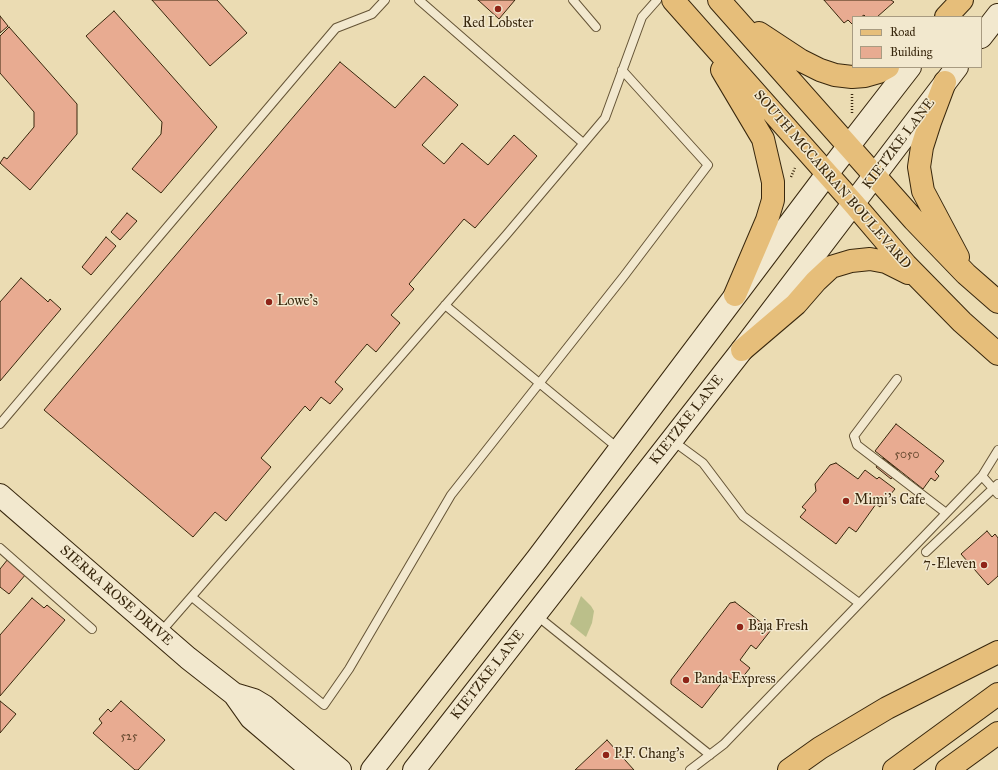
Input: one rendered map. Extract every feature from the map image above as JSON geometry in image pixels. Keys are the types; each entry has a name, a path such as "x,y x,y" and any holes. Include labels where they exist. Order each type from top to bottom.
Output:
{"main road":[{"path":"719,0 914,220 966,274 998,302"},
{"path":"947,16 962,0"},
{"path":"950,16 962,0"},
{"path":"668,1 722,70 763,139 774,182 773,200 767,220 735,295"},
{"name":"SOUTH MCCARRAN BOULEVARD","path":"668,1 827,174 921,280 962,322 998,354"},
{"path":"982,36 998,15"},
{"path":"735,18 800,60 820,70 835,75 852,77 879,72 886,68"},
{"path":"372,770 537,558 735,295 909,68"},
{"path":"951,75 930,122 922,147 920,168 923,191 966,274"},
{"name":"KIETZKE LANE","path":"414,770 742,350 854,204 874,174 951,75"},
{"path":"742,350 796,304 816,281 832,267 851,261 870,259 886,262 921,280"},
{"name":"SIERRA ROSE DRIVE","path":"0,496 159,634 234,694 251,718 312,770"},
{"path":"789,770 820,748 887,708 998,652"},
{"name":"SIERRA ROSE DRIVE","path":"234,694 254,700 264,706 340,770"},
{"path":"894,770 998,694"},
{"path":"947,770 998,733"}],"lane":[{"path":"0,424 336,28 372,14 385,0"},
{"path":"419,0 583,143"},
{"path":"573,0 596,28"},
{"path":"159,634 445,306 605,118 642,17 668,1"},
{"path":"192,597 324,705 349,669 451,495 624,276 708,165 622,70"},
{"path":"445,306 538,384 619,449"},
{"path":"897,379 854,436 857,445 946,513"},
{"path":"671,440 703,463 743,516 859,603"},
{"path":"690,770 724,744 982,476 997,454"},
{"path":"926,552 996,488 982,476"},
{"path":"0,548 92,629"},
{"path":"536,614 710,755"}],"path":[{"path":"852,90 853,118"},
{"path":"791,182 792,172 796,168"}],"green space":[{"path":"581,596 594,611 592,623 586,637 570,624"}],"building":[{"path":"152,0 217,0 247,33 210,66"},
{"name":"Red Lobster","path":"478,0 515,0 499,19"},
{"path":"824,0 891,0 894,2 878,16 852,16 852,24 848,20 844,23"},
{"path":"114,11 217,127 161,193 132,169 161,134 162,122 86,36"},
{"path":"0,16 8,26 0,33"},
{"path":"9,27 77,104 77,134 30,190 0,163 4,157 7,159 34,127 34,112 0,73 0,36"},
{"name":"Lowe's","path":"340,62 395,108 424,76 458,105 422,145 444,164 462,143 488,165 514,135 537,156 475,228 464,219 409,284 414,289 391,315 400,323 376,352 367,344 335,382 343,389 330,404 321,397 310,411 305,406 261,458 271,467 226,521 215,512 193,537 44,410"},
{"path":"127,213 137,221 120,240 111,232"},
{"path":"106,237 116,246 91,275 82,267"},
{"path":"21,278 48,302 50,299 61,309 0,381 0,302"},
{"path":"896,424 944,461 935,472 939,476 935,481 931,478 923,489 875,451"},
{"path":"883,458 898,470 891,479 876,467"},
{"name":"Mimi's Cafe","path":"836,463 858,479 865,470 877,479 879,477 895,489 880,507 876,504 856,532 849,527 836,544 800,517 806,510 802,507 816,491 815,484 830,465"},
{"name":"7-Eleven","path":"987,531 992,537 995,534 998,538 998,576 988,585 961,554"},
{"path":"8,559 26,574 9,594 0,587 0,569"},
{"path":"32,598 44,608 47,605 65,620 0,696 0,635"},
{"path":"735,602 771,630 756,649 751,645 740,660 750,668 737,684 727,676 702,708 671,684 671,680 730,603"},
{"path":"0,701 16,714 0,733"},
{"path":"121,701 165,740 138,770 135,770 93,733 102,723 99,719 108,709 111,712"},
{"name":"P.F. Chang's","path":"607,740 634,770 575,770"}],"place":[{"name":"Red Lobster","path":"498,9"},
{"name":"Lowe's","path":"269,302"},
{"name":"Mimi's Cafe","path":"846,501"},
{"name":"7-Eleven","path":"984,565"},
{"name":"Baja Fresh","path":"740,627"},
{"name":"Panda Express","path":"686,680"},
{"name":"P.F. Chang's","path":"606,755"}]}
